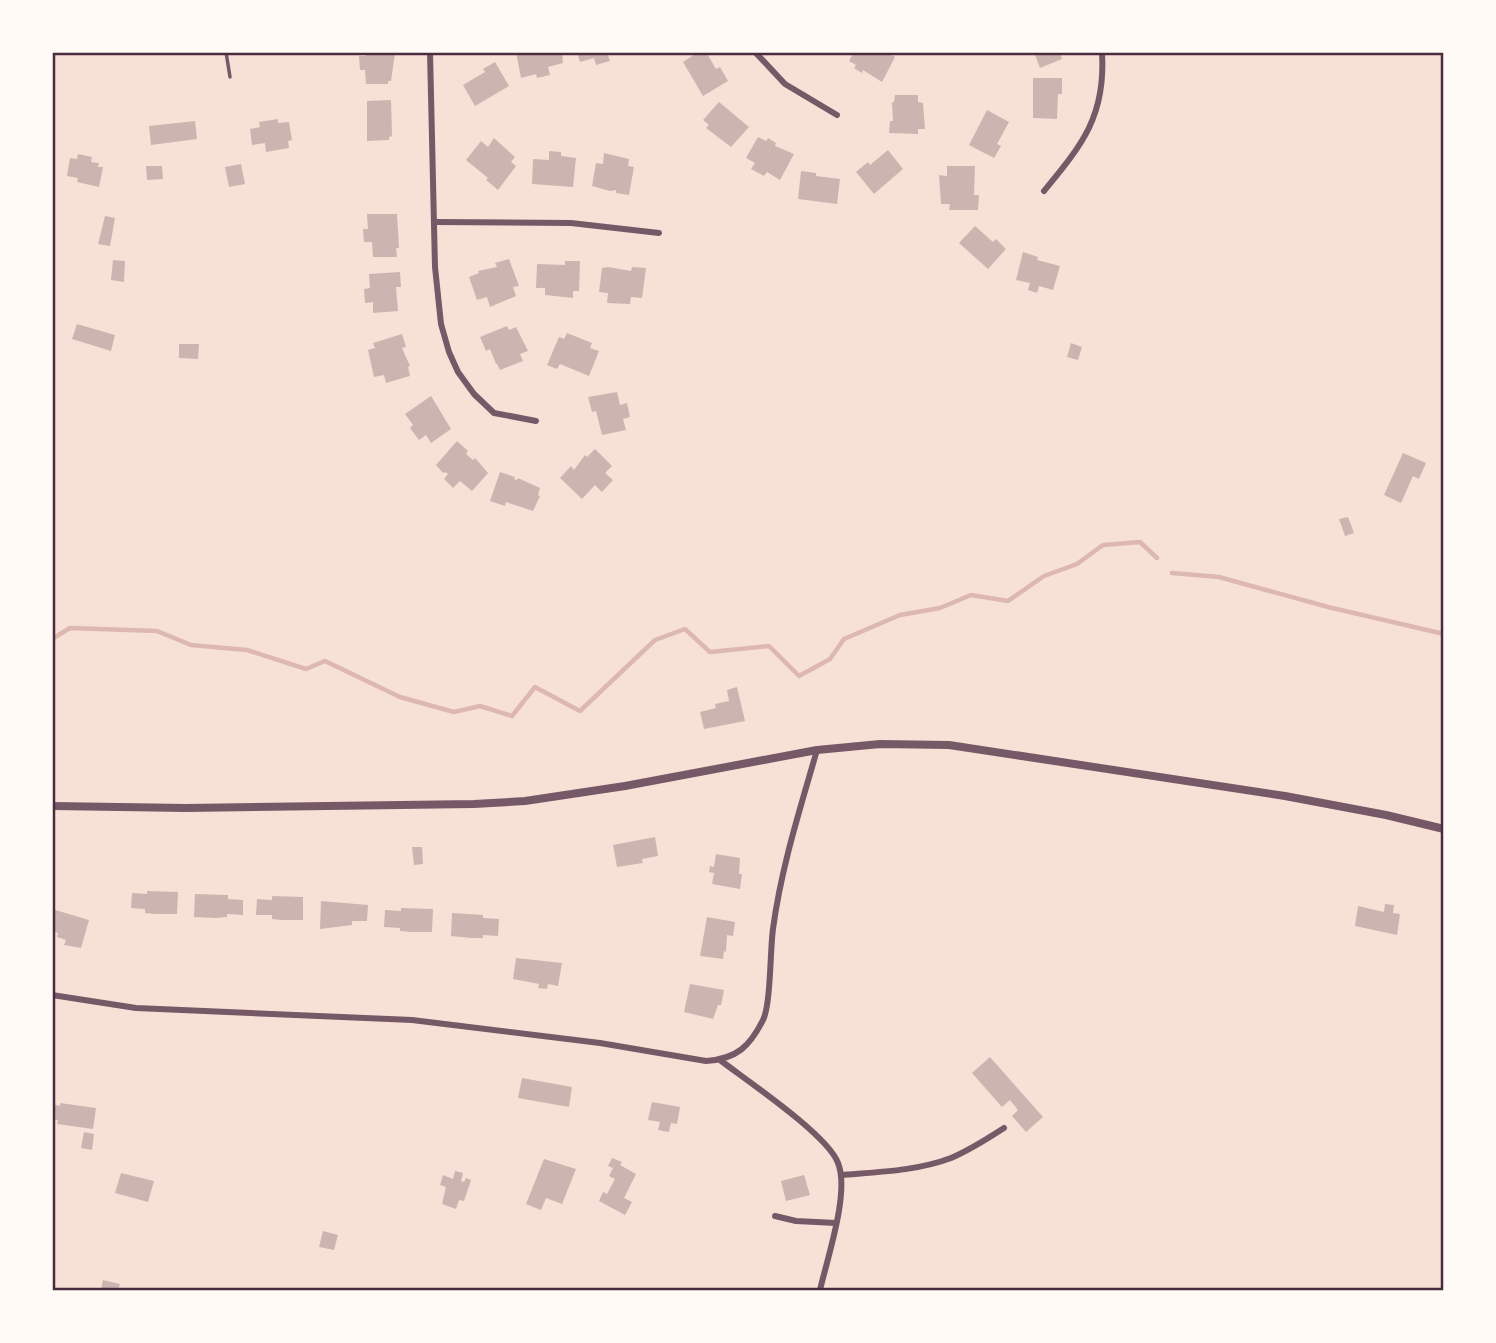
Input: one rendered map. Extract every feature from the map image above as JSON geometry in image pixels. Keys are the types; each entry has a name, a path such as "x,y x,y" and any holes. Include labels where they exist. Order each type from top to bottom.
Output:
{"street":[{"path":"430,52 435,267 441,324 449,352 458,372 474,394 494,413 536,421"},
{"path":"755,52 785,84 837,115"},
{"path":"1044,191 1078,150 1091,125 1102,82 1102,52"},
{"path":"436,222 571,223 659,233"},
{"path":"52,806 186,808 526,801 625,786 817,750 880,744 949,745 1285,796 1444,829"},
{"path":"52,995 136,1008 412,1020 600,1042 706,1061 720,1060 746,1048 765,1017 773,928 792,839 817,750"},
{"path":"720,1060 793,1115 828,1146 838,1162 841,1193 820,1290"},
{"path":"841,1175 948,1159 1004,1128"},
{"path":"775,1216 796,1221 836,1223"}],"lane":[{"path":"226,52 230,77"}],"building":[{"path":"366,52 395,53 391,81 388,81 388,84 366,84 365,70 360,70 359,56 366,56"},
{"path":"516,52 562,52 563,63 548,67 550,75 537,78 536,74 521,78"},
{"path":"577,52 613,54 608,55 610,61 596,65 594,58 580,62"},
{"path":"698,52 706,52 716,69 720,67 728,81 703,96 683,62"},
{"path":"854,52 887,52 895,57 882,82 863,70 862,73 854,68 856,65 849,61"},
{"path":"1034,52 1060,52 1062,59 1040,68"},
{"path":"495,62 509,86 475,106 463,85 485,72 483,69"},
{"path":"1033,78 1062,78 1057,119 1033,118"},
{"path":"895,95 918,95 918,102 923,103 925,129 918,129 918,134 889,133"},
{"path":"391,100 392,136 389,140 367,141 367,101"},
{"path":"719,102 749,127 731,147 706,128 709,125 703,120"},
{"path":"987,110 1009,122 997,144 1001,146 994,158 969,145"},
{"path":"278,119 278,123 289,122 292,140 288,141 289,148 266,152 265,143 252,145 250,129 260,127 259,122"},
{"path":"195,121 197,139 151,145 149,126"},
{"path":"758,137 766,141 768,138 776,143 775,146 794,154 780,180 767,172 764,176 751,169 755,163 746,158"},
{"path":"494,138 515,157 511,162 516,166 498,190 466,160 481,141 488,147"},
{"path":"888,150 903,169 874,194 856,172 868,162 870,165"},
{"path":"549,151 576,158 573,187 532,184 533,159 549,160"},
{"path":"604,153 629,159 628,166 634,167 629,195 592,186 596,163 603,164"},
{"path":"78,154 92,157 91,162 99,163 98,167 103,167 99,187 77,182 78,178 67,176 70,158 77,159"},
{"path":"241,164 245,184 229,187 225,167"},
{"path":"146,166 162,166 163,179 147,180"},
{"path":"947,166 975,166 974,195 979,195 978,210 949,210 950,204 941,204 939,175 947,176"},
{"path":"801,171 840,179 837,204 798,199"},
{"path":"367,214 397,214 397,257 373,257 372,242 364,242 363,229 368,229"},
{"path":"105,216 115,218 110,246 98,244"},
{"path":"975,226 993,242 996,239 1006,249 988,269 959,243"},
{"path":"1023,252 1038,257 1037,260 1060,266 1053,290 1039,286 1037,293 1028,290 1030,283 1016,280"},
{"path":"509,259 519,286 513,287 516,296 490,307 487,297 477,300 469,277 479,273 478,271 497,267 495,263"},
{"path":"113,260 125,261 124,282 111,280"},
{"path":"565,261 580,261 579,291 573,291 573,298 545,295 545,288 536,288 537,264 565,265"},
{"path":"632,267 646,268 642,298 631,297 630,304 607,303 608,293 599,292 602,268 631,271"},
{"path":"400,272 401,287 396,287 398,311 373,313 373,302 365,303 364,289 370,288 369,274"},
{"path":"77,324 115,335 111,351 72,339"},
{"path":"507,326 509,330 516,327 528,351 520,354 523,361 500,370 490,349 486,351 480,337"},
{"path":"567,333 592,343 590,348 599,351 589,376 560,364 557,369 547,365 559,337 564,339"},
{"path":"402,334 406,347 402,348 410,366 410,376 386,383 384,375 374,377 368,350 375,348 373,343"},
{"path":"1071,343 1082,347 1078,360 1067,357"},
{"path":"179,344 199,344 198,359 179,358"},
{"path":"617,392 620,405 627,403 630,417 623,419 626,430 602,435 596,411 592,412 588,397"},
{"path":"431,396 451,429 431,443 426,435 419,440 410,428 413,425 405,414"},
{"path":"457,441 468,451 466,454 473,460 475,458 488,473 472,491 460,481 453,488 444,479 448,474 443,473 436,465"},
{"path":"595,449 612,466 605,473 613,480 602,492 595,485 582,499 560,478 571,466 574,470 585,455 587,457"},
{"path":"1403,453 1426,463 1419,479 1413,476 1401,503 1384,495"},
{"path":"500,472 540,488 540,496 533,511 506,502 505,506 490,501"},
{"path":"1348,517 1354,533 1345,536 1339,519"},
{"path":"737,687 745,721 704,729 700,712 716,708 715,704 729,701 727,690"},
{"path":"655,837 658,856 642,859 643,863 617,867 613,845"},
{"path":"412,847 422,847 423,864 414,865"},
{"path":"716,854 740,858 740,889 712,884 714,873 709,872 710,866 714,867"},
{"path":"147,891 178,892 177,914 145,913 145,909 131,908 132,893 147,894"},
{"path":"195,894 228,895 228,899 243,900 243,915 194,917"},
{"path":"272,896 303,897 303,920 272,919 272,915 256,915 257,899 272,900"},
{"path":"321,901 368,905 367,921 352,921 352,925 320,929"},
{"path":"1385,904 1394,905 1393,913 1400,914 1397,935 1355,926 1358,906 1384,912"},
{"path":"401,908 433,909 432,932 400,931 400,928 384,927 385,910 401,911"},
{"path":"52,909 89,920 81,948 64,945 66,940 57,937 58,933 52,931"},
{"path":"452,913 499,919 498,936 451,936"},
{"path":"707,917 735,922 733,936 727,935 723,959 700,956"},
{"path":"516,958 562,963 558,986 548,984 547,989 538,988 539,984 513,979"},
{"path":"690,984 724,990 721,1005 718,1005 713,1019 684,1012"},
{"path":"990,1057 1043,1117 1026,1132 1012,1116 1018,1110 1010,1100 1002,1107 972,1073"},
{"path":"522,1078 572,1087 569,1107 518,1098"},
{"path":"652,1102 680,1107 677,1124 671,1123 669,1132 658,1130 660,1122 648,1120"},
{"path":"60,1103 96,1108 93,1129 57,1124 58,1120 52,1119 52,1104 60,1106"},
{"path":"84,1132 94,1134 92,1150 81,1148"},
{"path":"612,1158 622,1162 620,1165 636,1174 624,1198 632,1202 625,1215 599,1201 603,1192 607,1194 615,1179 609,1176 613,1168 608,1166"},
{"path":"544,1159 576,1169 562,1204 546,1198 541,1210 526,1204"},
{"path":"455,1171 463,1173 461,1181 464,1182 466,1178 471,1180 464,1201 459,1200 456,1209 442,1204 446,1187 440,1185 443,1175 453,1179"},
{"path":"121,1173 154,1181 148,1202 115,1193"},
{"path":"804,1175 810,1195 786,1201 781,1181"},
{"path":"323,1231 338,1235 334,1250 319,1247"},
{"path":"103,1280 120,1284 118,1290 101,1290"}],"waterway":[{"path":"52,639 70,628 157,631 191,645 247,650 306,669 325,661 400,697 454,712 480,706 512,716 535,687 580,711 655,640 685,629 710,652 769,646 799,676 830,659 844,639 900,615 940,608 971,595 1008,601 1044,576 1077,564 1103,545 1140,542 1157,558"},
{"path":"1172,573 1219,577 1328,607 1444,634"}]}
